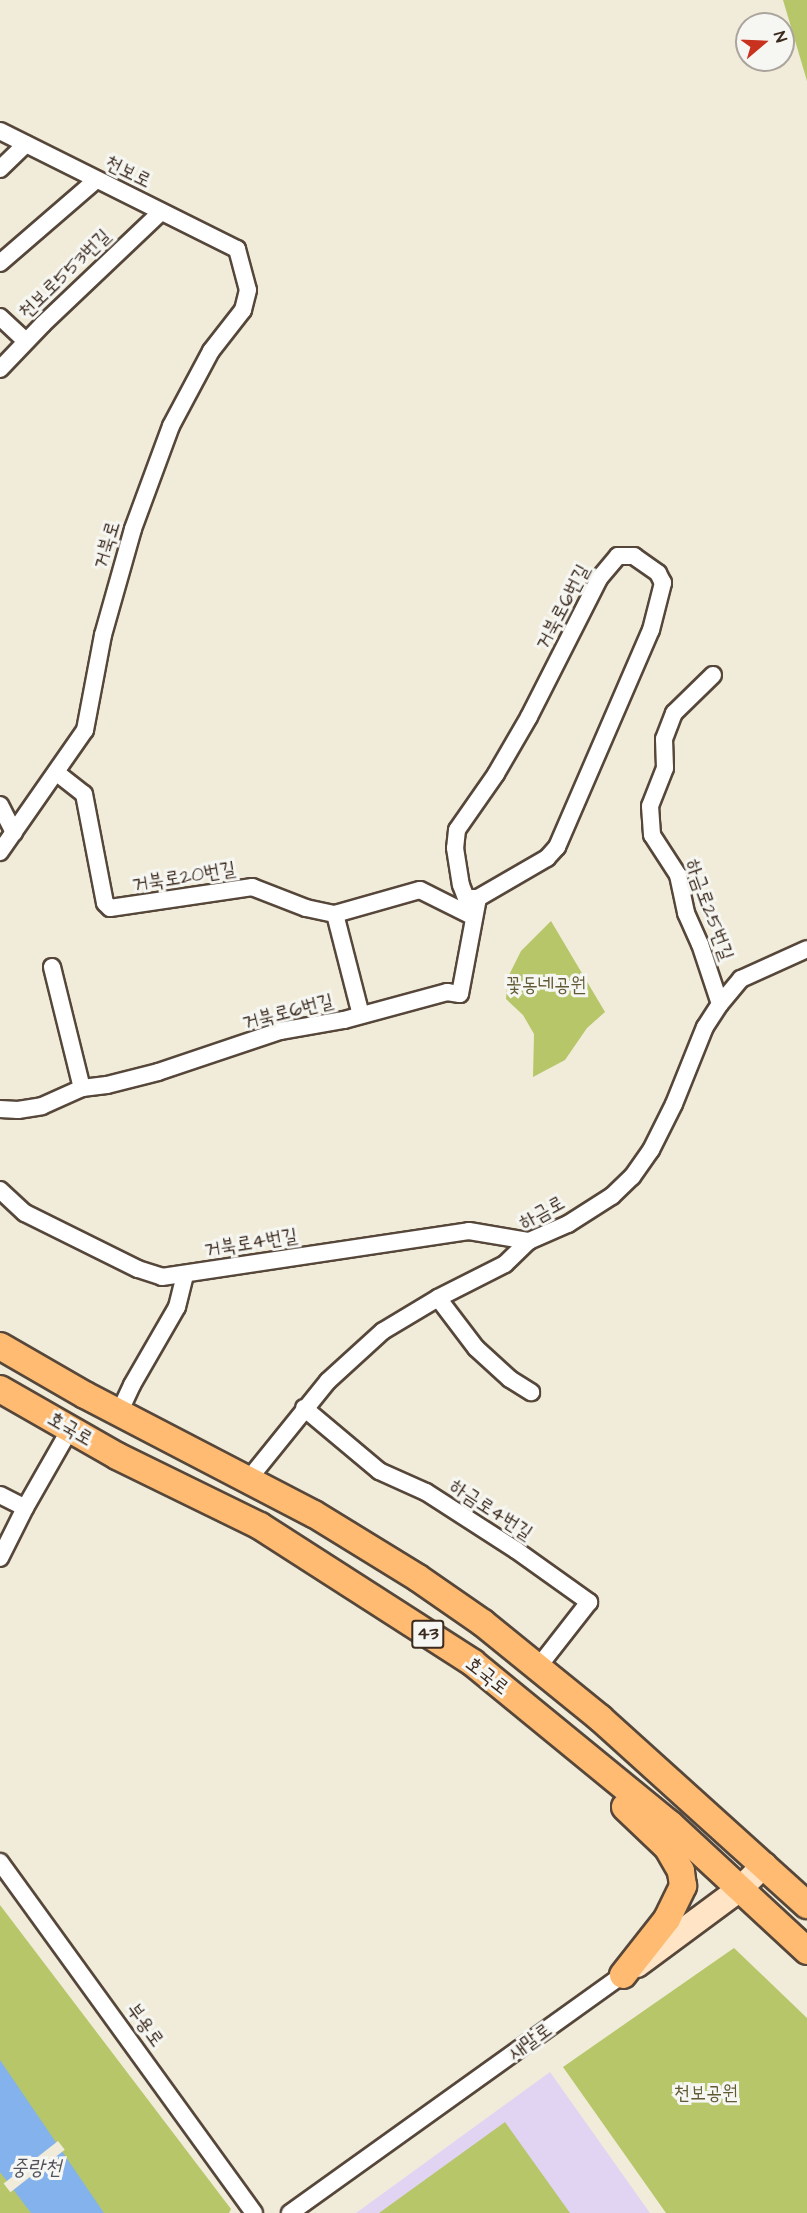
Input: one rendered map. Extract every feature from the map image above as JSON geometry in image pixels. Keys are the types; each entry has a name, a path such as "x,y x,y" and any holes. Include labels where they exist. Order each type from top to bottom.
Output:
{"main road":[{"name":"호국로","path":"2,1349 119,1413 314,1514 410,1573 483,1623 539,1666 765,1865 807,1905"},
{"name":"호국로","path":"0,1389 117,1456 260,1526 473,1664 670,1824 807,1951"},
{"path":"559,1733 626,1808 667,1847 681,1871 683,1886 679,1899 667,1919 623,1975"}],"street":[{"name":"천보로","path":"0,131 237,249"},
{"path":"0,169 26,144"},
{"path":"0,263 96,180"},
{"name":"천보로553번길","path":"0,369 26,341 161,212"},
{"name":"거북로","path":"0,852 85,730 103,635 133,529 171,426 211,351 243,310 248,291 237,249"},
{"path":"0,317 26,341"},
{"name":"거북로6번길","path":"0,1108 18,1110 42,1106 82,1088 107,1085 158,1072 280,1031 361,1015 447,993 460,994 478,898 547,858 556,847 651,630 663,583 658,573 634,556 618,556 599,579 529,717 496,774 457,830 455,848 461,885 466,898 478,898"},
{"name":"하금로25번길","path":"713,675 674,713 664,739 665,768 650,806 652,835 678,875 686,913 700,944 720,1004"},
{"name":"거북로20번길","path":"57,773 84,794 105,903 110,908 252,887 306,908 335,914 420,890 474,917"},
{"path":"0,805 14,833"},
{"path":"335,914 361,1015"},
{"name":"하금로","path":"248,1480 328,1381 383,1331 438,1298 505,1264 529,1241 568,1224 612,1196 632,1177 651,1150 674,1104 705,1027 720,1004 741,979 807,949"},
{"path":"52,967 82,1088"},
{"name":"거북로4번길","path":"0,1190 25,1213 138,1269 162,1277 469,1231 529,1241"},
{"path":"119,1413 132,1384 177,1307 185,1275"},
{"path":"438,1298 476,1348 510,1379 531,1392"},
{"name":"하금로4번길","path":"304,1408 379,1471 426,1492 516,1550 589,1602 539,1666"},
{"path":"0,1558 25,1508 70,1429"},
{"path":"0,1495 25,1508"},
{"name":"부용로","path":"0,1862 254,2213"},
{"name":"새말로","path":"290,2213 623,1975 741,1888 765,1865"}],"shaded area":[{"path":"550,2072 650,2213 356,2213"}],"green space":[{"path":"783,0 807,0 807,81 795,40 795,12 787,12"},
{"name":"꽃동네공원","path":"551,921 605,1012 587,1028 565,1060 533,1077 534,1034 523,1015 506,999 508,977 521,951"},
{"path":"0,1905 231,2209 229,2213 0,2213"},
{"name":"천보공원","path":"734,1948 807,2018 807,2213 666,2213 563,2067"},
{"path":"505,2122 570,2213 379,2213"}],"water":[{"name":"중랑천","path":"0,2060 104,2213 31,2213 0,2172"}],"pier":[{"path":"58,2141 65,2150 10,2192 4,2183"}]}
